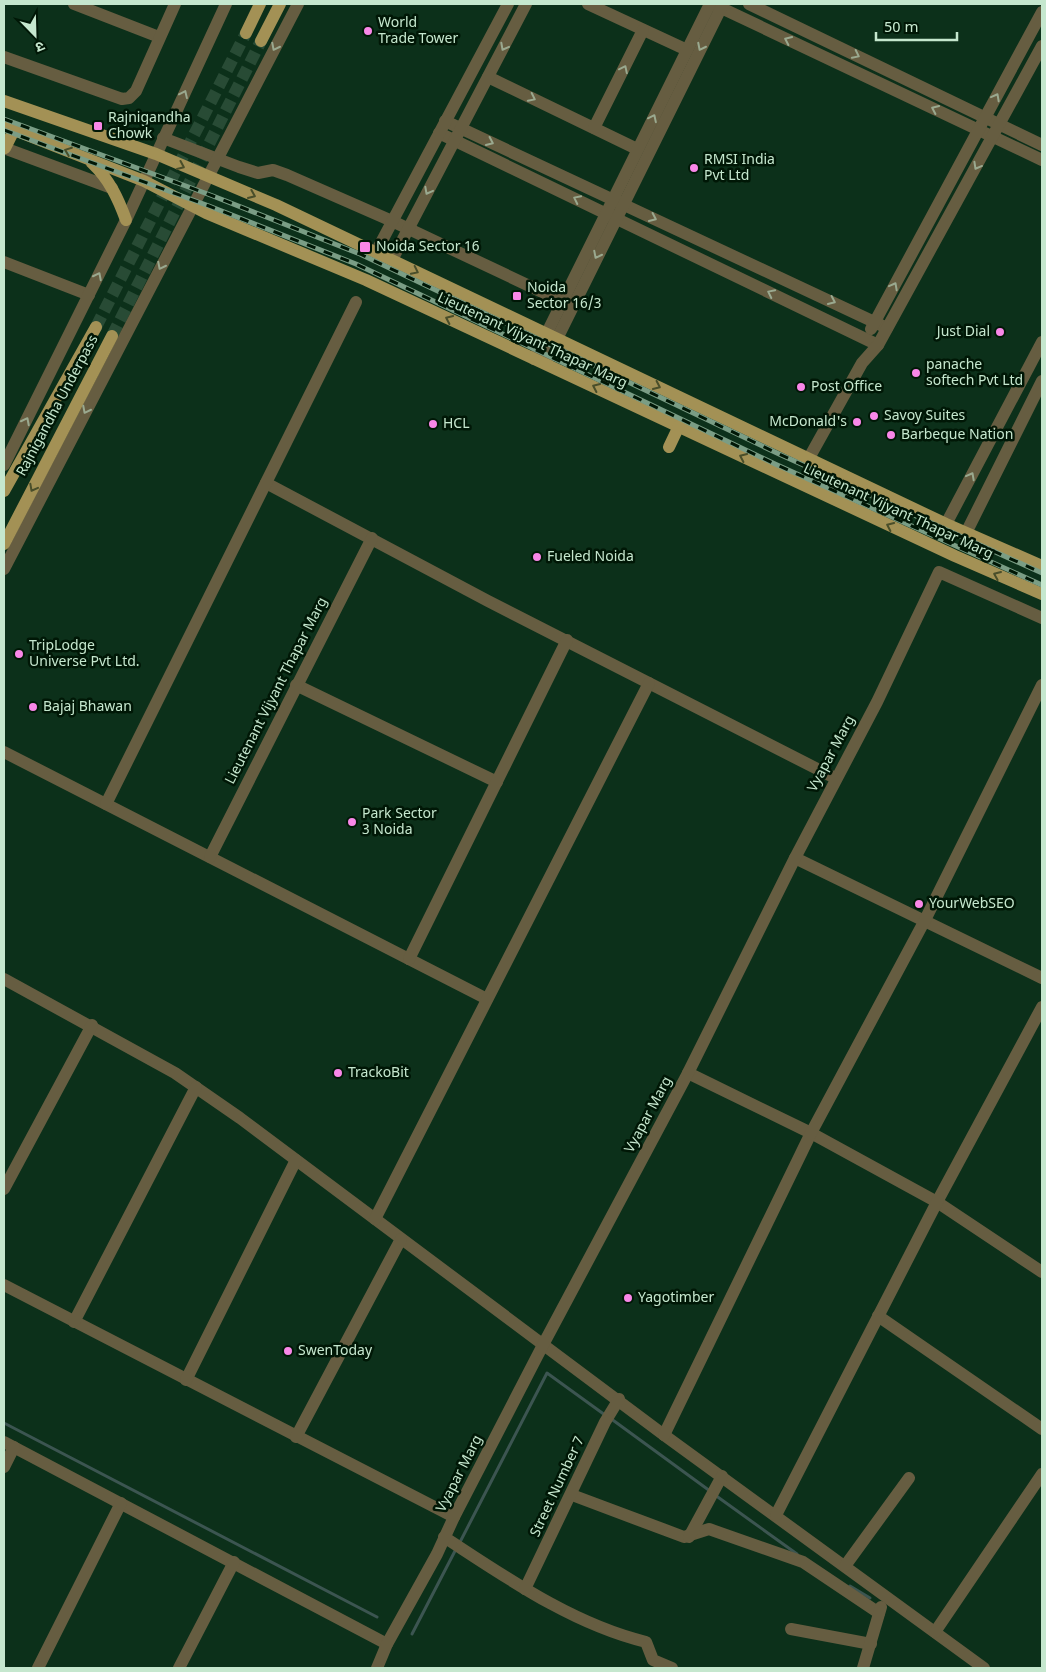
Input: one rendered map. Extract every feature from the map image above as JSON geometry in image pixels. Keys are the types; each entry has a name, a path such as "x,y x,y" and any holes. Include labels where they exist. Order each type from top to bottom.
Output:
{"main road":[{"path":"246,33 260,4"},
{"path":"261,41 280,4"},
{"name":"Lieutenant Vijyant Thapar Marg","path":"4,101 156,154 206,177 276,205 1042,566"},
{"path":"4,148 9,128"},
{"name":"Lieutenant Vijyant Thapar Marg","path":"9,128 144,181 192,207 366,280 954,556 1042,594"},
{"path":"88,158 104,174 126,220"},
{"name":"Rajnigandha Underpass","path":"4,491 96,327"},
{"name":"Rajnigandha Underpass","path":"4,544 112,336"},
{"path":"669,447 679,426"}],"street":[{"path":"74,4 159,37"},
{"path":"4,57 122,99 129,98 136,90 175,4"},
{"path":"4,465 126,220 226,4"},
{"path":"4,569 206,177 217,160 298,4"},
{"path":"376,252 508,4"},
{"path":"392,260 526,4"},
{"path":"588,4 687,50"},
{"path":"748,4 1042,144"},
{"path":"618,202 637,150 687,50 716,5"},
{"path":"716,5 1042,160"},
{"path":"539,361 716,5"},
{"path":"810,458 862,363 872,342 875,322 1042,12"},
{"path":"594,128 643,30"},
{"path":"872,342 887,328 1042,46"},
{"path":"488,77 637,150"},
{"path":"445,121 887,328"},
{"path":"439,133 872,342"},
{"path":"163,138 217,160 258,173 268,170 280,172 408,228 567,303"},
{"path":"4,148 112,188"},
{"path":"715,266 722,251"},
{"path":"4,262 89,295"},
{"path":"806,310 812,292"},
{"path":"106,804 356,302"},
{"path":"947,521 1042,342"},
{"path":"967,532 1042,381"},
{"path":"266,483 835,778"},
{"name":"Lieutenant Vijyant Thapar Marg","path":"210,857 372,538"},
{"name":"Vyapar Marg","path":"377,1668 387,1644 446,1538 454,1517 544,1344 688,1073 835,778 877,702 939,572 1042,618"},
{"path":"409,959 567,640"},
{"path":"375,1219 649,683"},
{"path":"296,685 497,782"},
{"path":"664,1435 810,1133 925,920 1042,685"},
{"path":"4,752 488,999"},
{"path":"795,858 1042,978"},
{"path":"4,979 92,1025 196,1088 544,1344 617,1403 664,1435 720,1480 776,1515 984,1668"},
{"path":"776,1515 937,1202 1042,1007"},
{"path":"4,1189 92,1025"},
{"path":"688,1073 810,1133 937,1202 1041,1267"},
{"path":"74,1322 196,1088"},
{"path":"186,1380 296,1160"},
{"path":"296,1437 401,1239"},
{"path":"4,1285 454,1517"},
{"path":"878,1316 1042,1428"},
{"name":"Street Number 7","path":"525,1589 572,1495 605,1422 617,1403"},
{"path":"4,1467 9,1445 387,1644"},
{"path":"935,1632 1042,1474"},
{"path":"845,1566 909,1478"},
{"path":"689,1537 720,1480"},
{"path":"572,1495 682,1536 689,1537 709,1529 803,1562 879,1613"},
{"path":"38,1668 121,1503"},
{"path":"446,1538 525,1589 616,1634 646,1642 653,1660 672,1668"},
{"path":"179,1668 234,1562"},
{"path":"863,1668 884,1595"},
{"path":"791,1629 871,1644"}],"waterway":[{"path":"459,1544 547,1373 605,1415"},
{"path":"610,1418 710,1491"},
{"path":"4,1423 377,1617"},
{"path":"715,1495 797,1554"},
{"path":"412,1634 456,1549"},
{"path":"850,1586 870,1598"}],"tunnel":[{"path":"96,327 246,33"},
{"path":"112,336 261,41"}],"railway":[{"path":"4,119 213,196 360,254 779,454 1042,573"},
{"path":"4,130 209,206 356,264 775,464 1042,585"}],"place":[{"name":"World Trade Tower","path":"368,31"},
{"name":"Rajnigandha Chowk","path":"98,126"},
{"name":"RMSI India Pvt Ltd","path":"694,168"},
{"name":"Noida Sector 16","path":"365,247"},
{"name":"Noida Sector 16/3","path":"517,296"},
{"name":"Just Dial","path":"1000,332"},
{"name":"panache softech Pvt Ltd","path":"916,373"},
{"name":"Post Office","path":"801,387"},
{"name":"Savoy Suites","path":"874,416"},
{"name":"McDonald's","path":"857,422"},
{"name":"HCL","path":"433,424"},
{"name":"Barbeque Nation","path":"891,435"},
{"name":"Fueled Noida","path":"537,557"},
{"name":"TripLodge Universe Pvt Ltd.","path":"19,654"},
{"name":"Bajaj Bhawan","path":"33,707"},
{"name":"Park Sector 3 Noida","path":"352,822"},
{"name":"YourWebSEO","path":"919,904"},
{"name":"TrackoBit","path":"338,1073"},
{"name":"Yagotimber","path":"628,1298"},
{"name":"SwenToday","path":"288,1351"}]}
